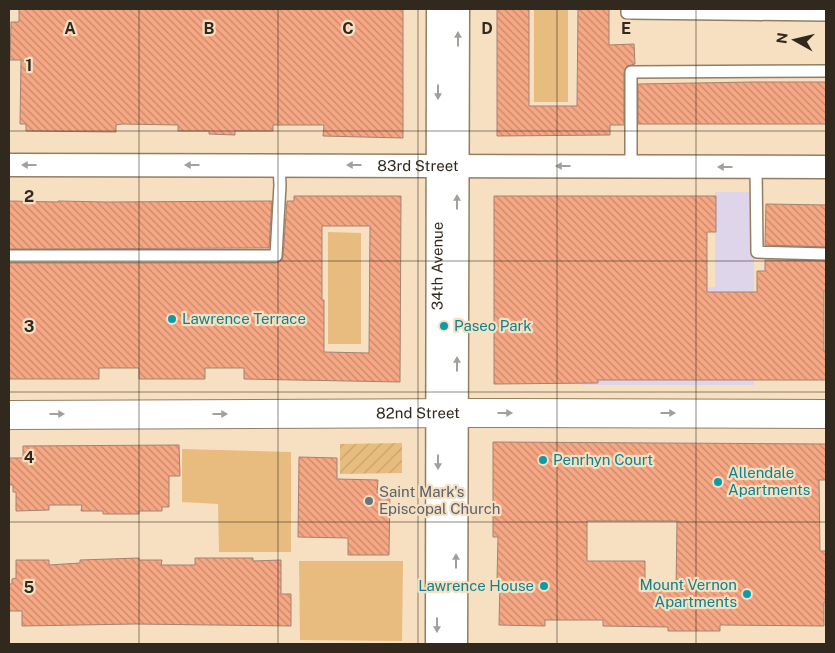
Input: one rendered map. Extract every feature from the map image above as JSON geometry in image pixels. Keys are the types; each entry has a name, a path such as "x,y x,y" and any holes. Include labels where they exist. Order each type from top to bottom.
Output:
{"street":[{"name":"34th Avenue","path":"438,9 448,165 448,413 456,644"},
{"name":"34th Avenue","path":"448,165 458,9"},
{"name":"83rd Street","path":"9,165 826,167"},
{"name":"34th Avenue","path":"437,644 448,413"},
{"name":"82nd Street","path":"9,414 826,414"}],"lane":[{"path":"627,9 627,13 826,15"},
{"path":"631,166 630,72 826,71"},
{"path":"9,256 276,256 279,165"},
{"path":"756,167 757,252 826,254"}],"shaded area":[{"path":"534,9 568,9 568,102 534,102"},
{"path":"715,192 754,192 754,385 582,385 582,288 715,287"},
{"path":"328,232 361,233 361,344 328,344"},
{"path":"402,443 402,473 340,474 340,444"},
{"path":"182,449 291,452 291,552 219,552 218,504 182,502"},
{"path":"299,561 403,561 402,641 300,640"}],"building":[{"path":"19,9 403,9 403,138 323,136 324,125 273,125 273,131 235,131 235,135 209,134 209,131 178,131 178,125 122,124 116,125 116,132 26,131 26,124 20,124 21,60 10,60 11,22 19,22"},
{"path":"497,9 529,9 529,106 577,106 578,9 609,9 609,45 634,44 635,64 627,66 624,72 624,125 610,125 610,135 497,136"},
{"path":"826,82 826,124 638,124 638,84"},
{"path":"294,196 401,196 400,382 244,379 244,368 205,368 205,379 139,379 139,368 99,368 99,379 9,379 9,263 276,263 282,260 283,256 287,201 294,201","holes":["322,226 370,226 369,353 324,352"]},
{"path":"494,196 716,196 716,232 707,232 707,292 757,292 757,271 765,271 765,260 826,261 824,351 826,351 826,380 598,380 598,383 494,384"},
{"path":"9,201 272,201 269,248 9,249"},
{"path":"766,204 826,205 826,247 765,245"},
{"path":"493,442 826,444 826,480 819,480 820,551 826,551 824,626 720,625 720,631 668,631 668,627 603,626 603,620 545,620 545,626 499,625 500,580 497,580 498,537 493,537","holes":["587,521 677,521 676,589 645,590 645,561 587,561"]},
{"path":"179,445 180,476 169,476 169,507 162,507 162,511 139,511 139,514 103,514 103,511 81,511 82,505 49,505 49,510 16,511 16,492 13,492 13,485 9,485 9,458 23,458 23,446"},
{"name":"Saint Mark's Episcopal Church","path":"299,457 337,458 337,479 378,480 377,493 390,493 389,555 348,555 348,538 298,537"},
{"path":"139,558 139,560 162,560 161,565 195,565 195,558 253,558 253,561 281,560 281,594 291,594 291,626 135,624 22,626 22,611 9,611 9,584 12,584 12,579 16,578 16,560 49,560 49,565 80,563 80,560"}],"place":[{"name":"Lawrence Terrace","path":"172,319"},
{"name":"Paseo Park","path":"444,326"},
{"name":"Penrhyn Court","path":"543,460"},
{"name":"Allendale Apartments","path":"718,482"},
{"name":"Saint Mark's Episcopal Church","path":"369,501"},
{"name":"Lawrence House","path":"544,586"},
{"name":"Mount Vernon Apartments","path":"747,594"}]}
